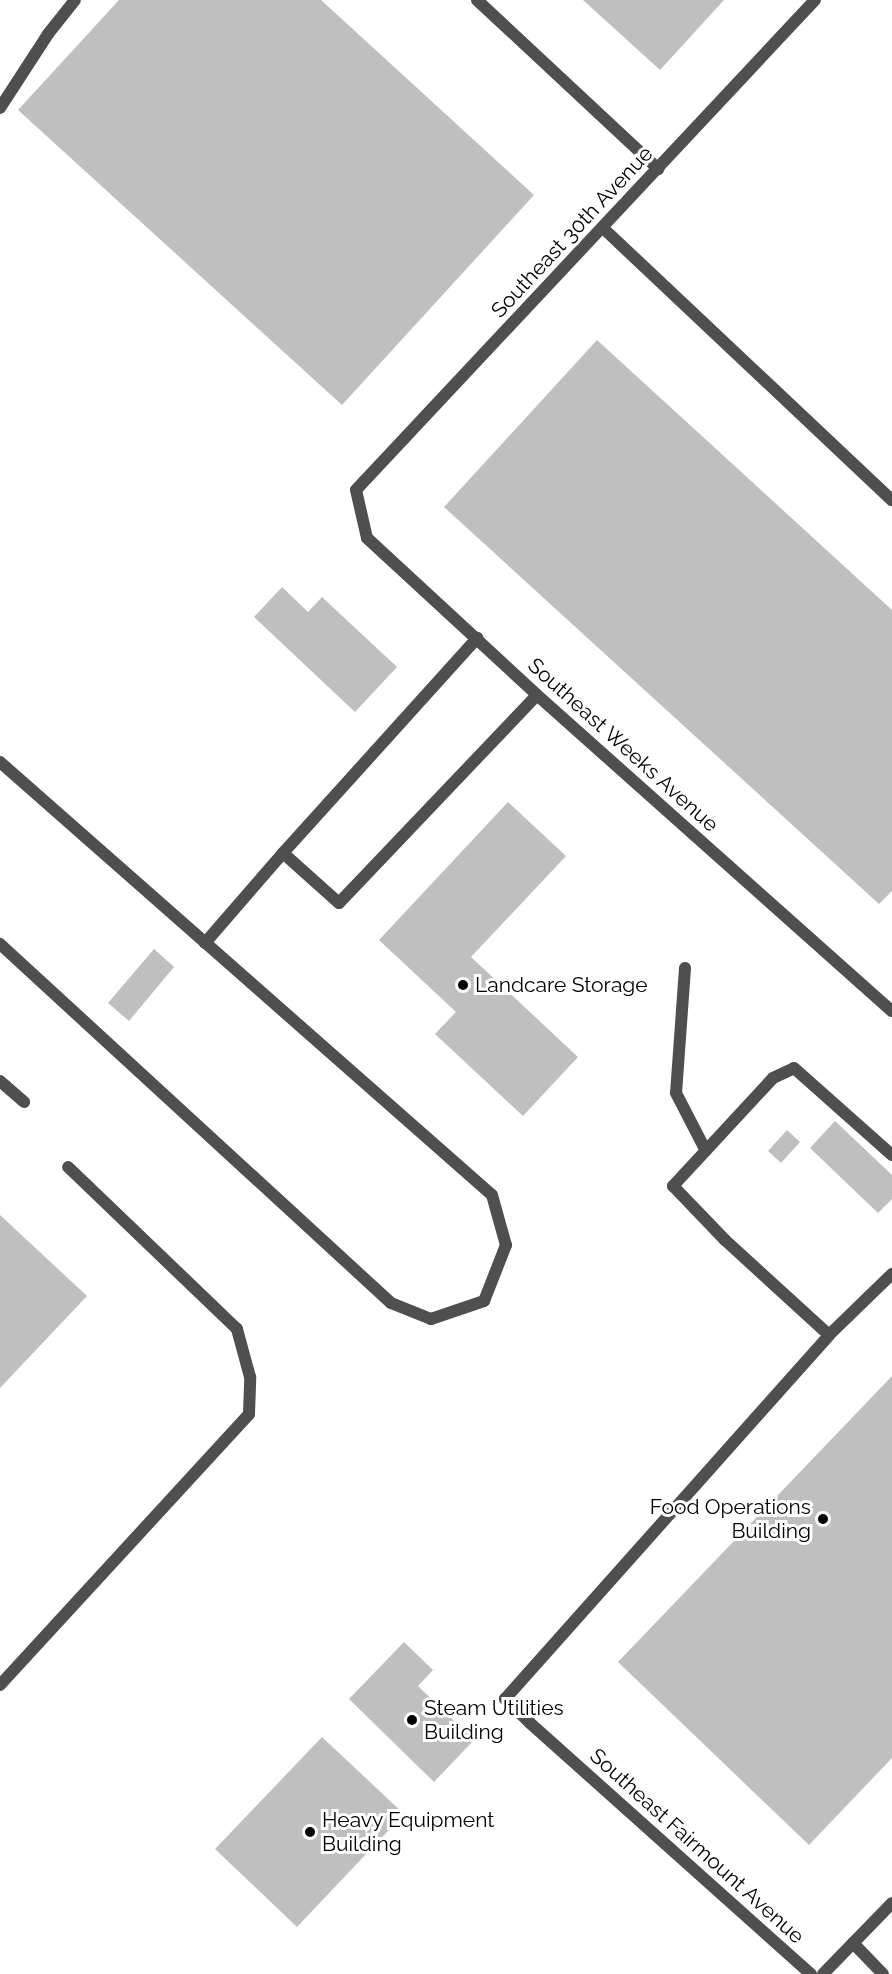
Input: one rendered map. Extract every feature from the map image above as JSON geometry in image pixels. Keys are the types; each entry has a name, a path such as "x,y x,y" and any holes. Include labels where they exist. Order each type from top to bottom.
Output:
{"street":[{"path":"0,108 48,34 75,0"},
{"path":"477,0 658,169"},
{"name":"Southeast 30th Avenue","path":"356,490 816,0"},
{"path":"603,228 892,500"},
{"name":"Southeast Weeks Avenue","path":"356,490 367,538 537,695 892,1011"},
{"path":"205,943 283,853 477,639"},
{"path":"283,853 339,903 537,695"},
{"path":"0,762 492,1195 506,1245 484,1301 431,1319 392,1303 0,944"},
{"path":"685,968 676,1093 705,1151"},
{"path":"892,1155 794,1068 772,1078 673,1186 725,1240 829,1335 892,1274"},
{"path":"0,1081 24,1102"},
{"path":"0,1685 249,1414 250,1377 237,1329 68,1167"},
{"name":"Southeast Fairmount Avenue","path":"811,1974 505,1700 829,1335"},
{"path":"823,1974 892,1903"},
{"path":"853,1943 883,1974"}],"building":[{"path":"119,0 321,0 534,195 342,405 18,110"},
{"path":"583,0 724,0 660,70"},
{"path":"597,340 892,610 892,891 879,904 444,507"},
{"path":"282,587 308,612 322,597 397,667 355,712 254,617"},
{"name":"Landcare Storage","path":"508,802 566,856 471,957 578,1057 523,1116 435,1034 456,1012 379,940"},
{"path":"154,949 174,967 129,1021 108,1003"},
{"path":"835,1121 892,1175 892,1199 878,1213 810,1148"},
{"path":"787,1130 800,1142 781,1163 768,1151"},
{"path":"0,1215 87,1296 0,1388"},
{"name":"Food Operations Building","path":"892,1376 892,1758 809,1845 618,1662"},
{"name":"Steam Utilities Building","path":"404,1642 433,1670 418,1686 474,1740 434,1782 349,1699"},
{"name":"Heavy Equipment Building","path":"322,1737 404,1814 297,1927 215,1849"}],"place":[{"name":"Landcare Storage","path":"463,985"},
{"name":"Food Operations Building","path":"823,1519"},
{"name":"Steam Utilities Building","path":"412,1720"},
{"name":"Heavy Equipment Building","path":"310,1832"}]}
